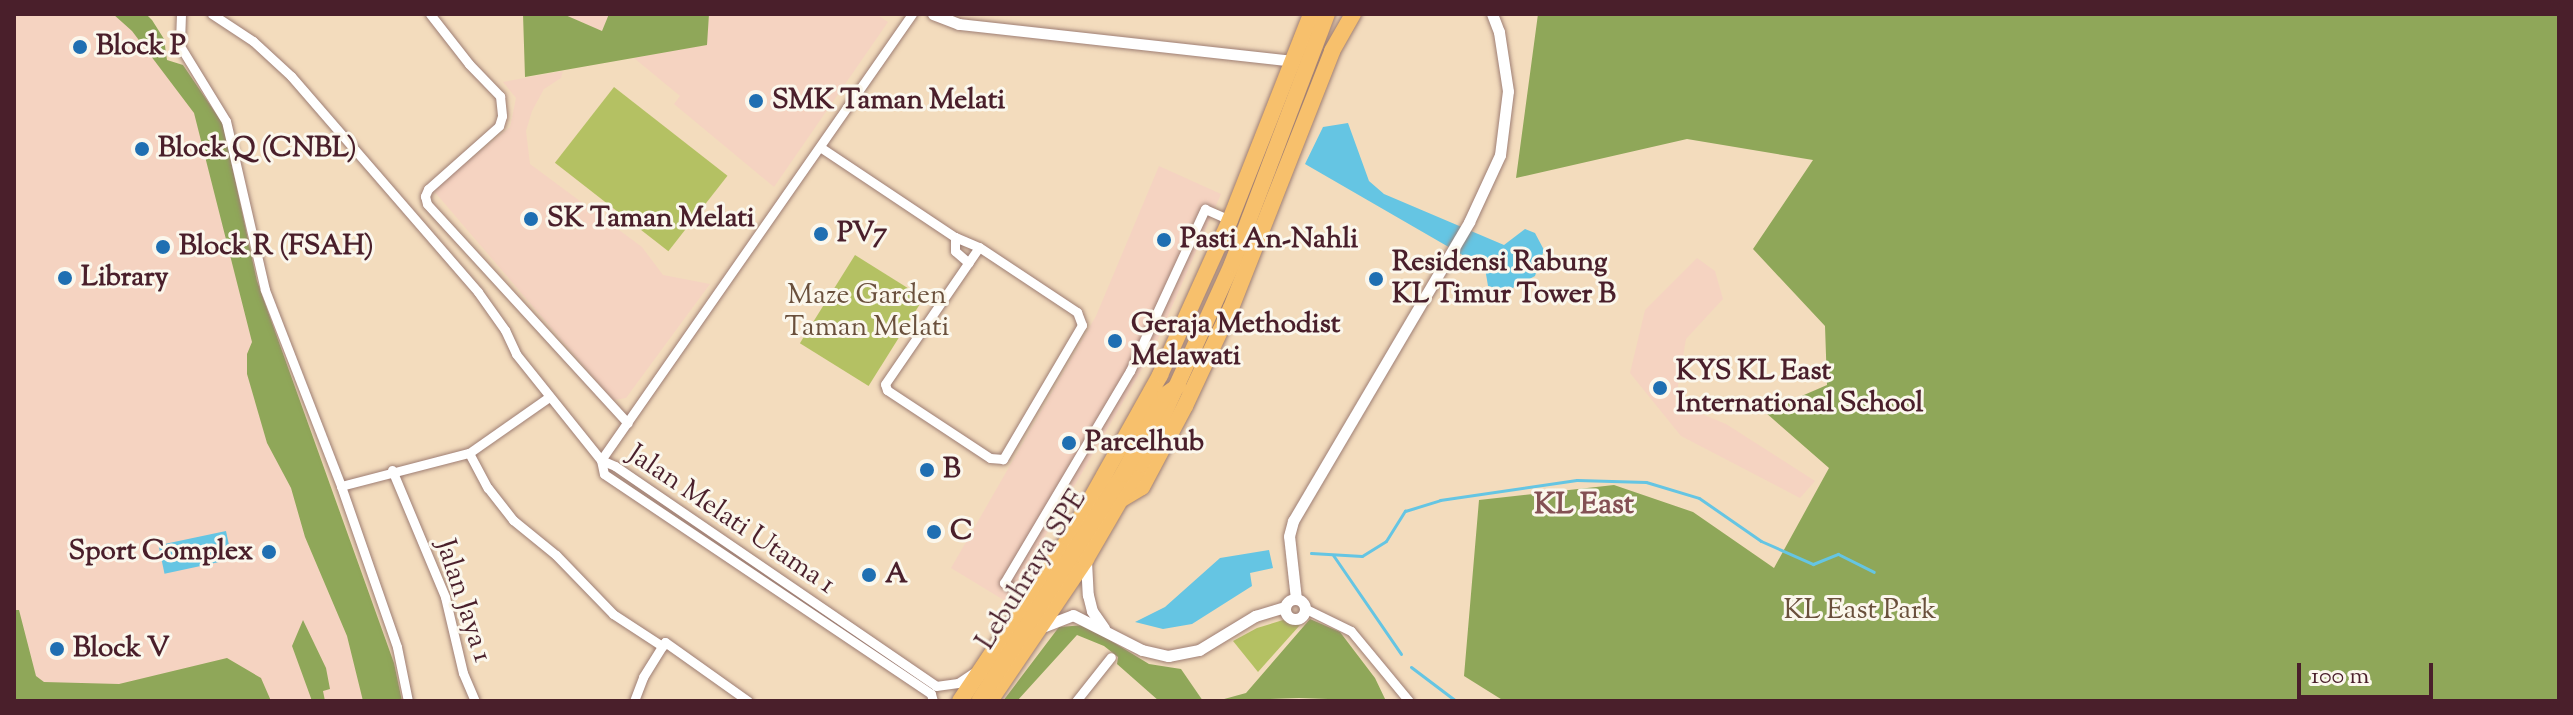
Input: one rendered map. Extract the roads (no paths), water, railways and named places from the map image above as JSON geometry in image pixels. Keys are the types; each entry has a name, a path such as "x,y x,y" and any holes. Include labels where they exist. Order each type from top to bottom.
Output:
{"highway":[{"path":"990,701 1086,559 1122,499 1178,386 1232,264 1327,14"},
{"path":"1122,499 1142,487 1205,364 1251,258 1326,65 1353,14"},
{"path":"960,701 1101,485 1153,389 1230,220 1306,18"},
{"name":"Lebuhraya SPE","path":"979,701 1047,599 1123,474 1165,395 1178,386"}],"street":[{"path":"181,14 180,46 226,121 265,290 341,486 397,647 408,701"},
{"path":"212,14 253,41 334,125 478,292 505,330 516,354 601,460 912,14"},
{"path":"430,14 469,64 500,96 503,105 499,126 428,189 425,196 427,204 628,423"},
{"path":"933,14 959,24 1292,61"},
{"path":"1295,605 1289,536 1293,521 1469,222 1500,155 1508,109 1507,76 1492,14"},
{"path":"820,147 955,237 979,247 1077,312 1082,325 1003,459 990,458 887,390 885,384 979,247"},
{"path":"1029,599 1004,583 1130,371 1205,209 1230,220"},
{"path":"955,237 955,251 969,263"},
{"path":"341,486 392,470 469,453 549,397"},
{"path":"469,453 488,488 513,520 556,555 613,614 662,646"},
{"name":"Jalan Melati Utama 1","path":"601,460 615,466 936,686 958,683 984,665"},
{"name":"Jalan Melati Utama 1","path":"601,460 604,474 931,694 933,701"},
{"name":"Jalan Jaya 1","path":"392,470 445,597 463,673 475,701"},
{"path":"1086,559 1092,611 1104,628"},
{"path":"1038,629 1055,619 1073,615 1104,628 1142,650 1168,656 1199,650 1255,616 1295,605 1351,631 1409,701"},
{"path":"635,701 643,677 665,642 748,701"},
{"path":"1076,701 1111,657"}],"water":[{"path":"1348,123 1369,181 1384,194 1504,245 1525,229 1535,233 1544,250 1535,276 1507,291 1488,286 1485,268 1305,164 1323,127"},
{"path":"226,531 232,559 165,574 159,545"},
{"path":"1269,550 1273,568 1250,573 1252,586 1192,624 1163,629 1135,622 1165,607 1220,558"}],"waterway":[{"path":"1311,553 1362,556 1386,541 1405,511 1440,500 1577,480 1646,482 1699,498 1761,541 1813,564 1838,554 1874,572"},
{"path":"1333,555 1401,654"},
{"path":"1411,667 1456,701"}],"place":[{"name":"Block P","path":"80,47"},
{"name":"SMK Taman Melati","path":"756,101"},
{"name":"Block Q (CNBL)","path":"142,149"},
{"name":"SK Taman Melati","path":"531,219"},
{"name":"PV7","path":"821,234"},
{"name":"Pasti An-Nahli","path":"1164,240"},
{"name":"Block R (FSAH)","path":"163,247"},
{"name":"Library","path":"65,278"},
{"name":"Residensi Rabung KL Timur Tower B","path":"1376,279"},
{"name":"Geraja Methodist Melawati","path":"1115,341"},
{"name":"KYS KL East International School","path":"1660,388"},
{"name":"Parcelhub","path":"1069,443"},
{"name":"B","path":"927,470"},
{"name":"C","path":"934,532"},
{"name":"Sport Complex","path":"269,552"},
{"name":"A","path":"869,575"},
{"name":"Block V","path":"57,649"}],"district":[{"name":"KL East","path":"1584,506"}],"park label":[{"name":"Maze Garden Taman Melati","path":"867,312"},
{"name":"KL East Park","path":"1860,611"}]}
